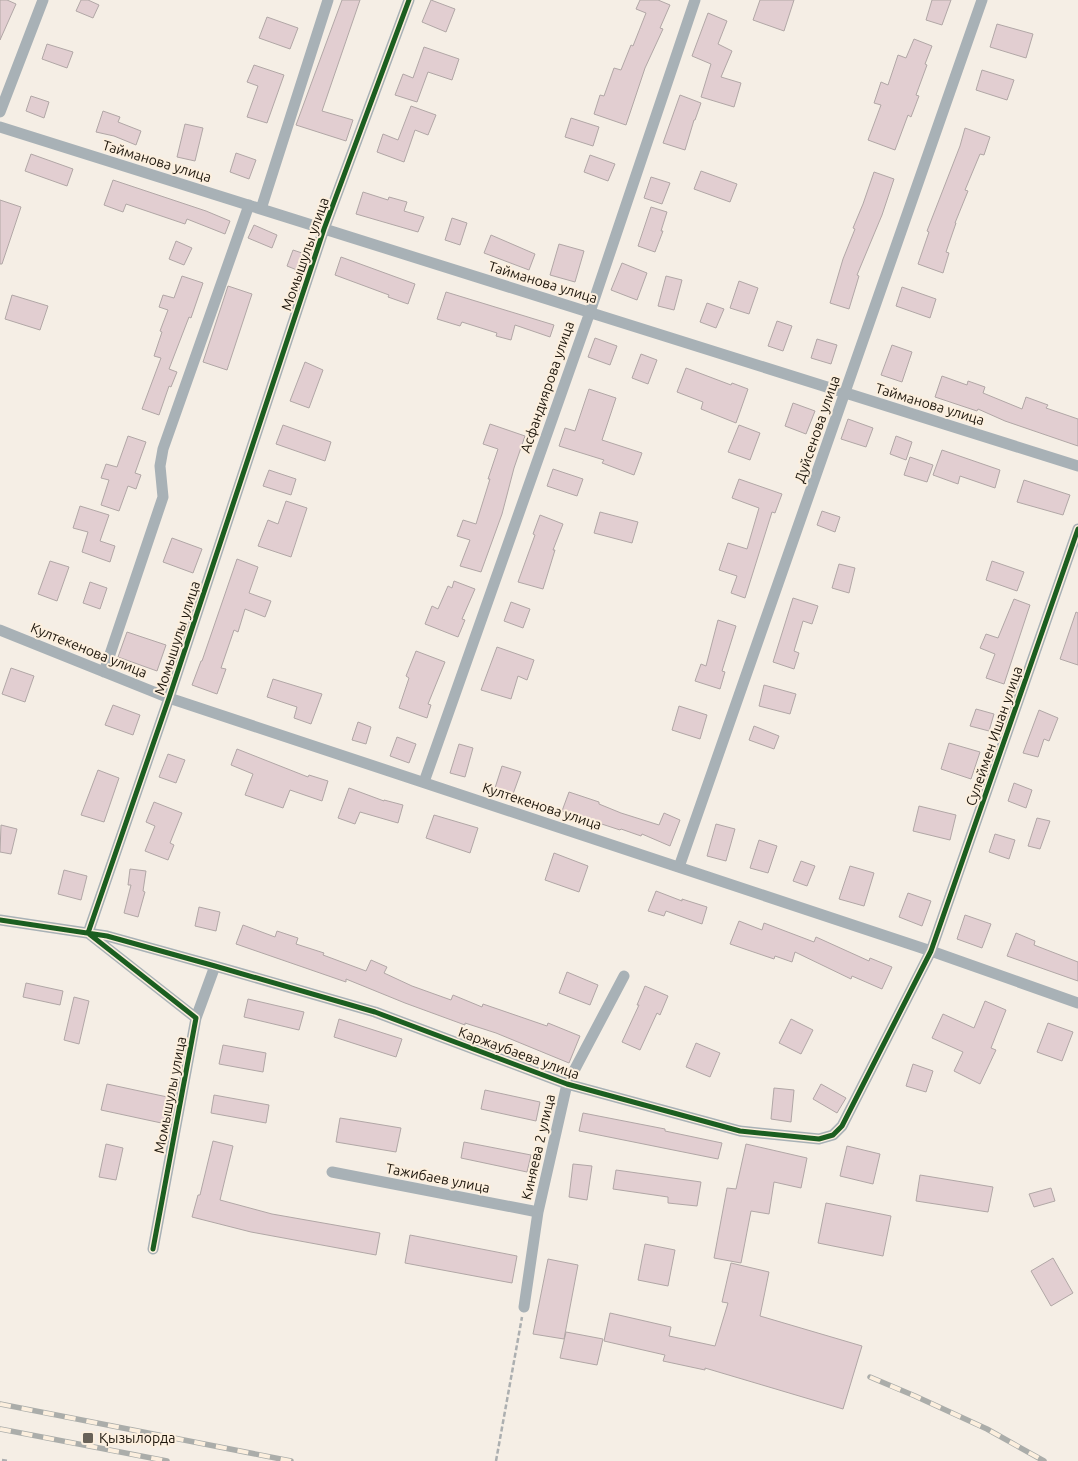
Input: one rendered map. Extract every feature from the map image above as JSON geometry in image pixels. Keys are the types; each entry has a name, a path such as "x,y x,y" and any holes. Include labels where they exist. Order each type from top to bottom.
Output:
{"street":[{"path":"0,112 43,0"},
{"path":"261,209 328,0"},
{"name":"Момышулы улица","path":"88,933 169,698 324,229 409,0"},
{"name":"Асфандиярова улица","path":"424,782 590,312 695,0"},
{"name":"Дуйсенова улица","path":"679,868 982,0"},
{"name":"Тайманова улица","path":"0,127 1078,466"},
{"path":"104,672 163,497 160,466 163,450 249,205"},
{"name":"Сулеймен Ишан улица","path":"931,951 1078,529"},
{"name":"Култекенова улица","path":"0,630 169,698 931,951 1078,1003"},
{"name":"Каржаубаева улица","path":"0,920 106,936 375,1012 567,1084 740,1130 820,1139 833,1135 842,1126 931,951"},
{"path":"88,933 196,1018"},
{"name":"Момышулы улица","path":"153,1248 196,1018 215,966"},
{"name":"Киняева 2 улица","path":"524,1307 538,1212 567,1084 624,976"},
{"name":"Тажибаев улица","path":"332,1172 538,1212"}],"path":[{"path":"496,1461 520,1331"},
{"path":"2,1460 9,1461"}],"building":[{"path":"0,0 7,0 16,4 0,40"},
{"path":"81,0 88,0 99,5 93,18 76,11"},
{"path":"342,0 360,0 322,111 353,120 346,141 296,125"},
{"path":"431,0 455,9 446,32 422,22"},
{"path":"640,0 658,0 670,5 660,28 663,29 645,68 626,125 594,114 600,95 604,96 614,68 621,70 631,45 633,46 646,13 636,9"},
{"path":"760,0 794,0 784,31 753,20"},
{"path":"932,0 951,0 942,25 926,20"},
{"path":"708,13 727,21 718,44 732,51 721,77 741,83 734,107 701,97 711,64 692,56"},
{"path":"267,17 298,28 290,49 259,38"},
{"path":"997,24 1033,34 1026,58 990,47"},
{"path":"914,39 932,46 916,95 919,96 911,117 908,115 895,150 868,140 881,105 874,103 881,82 888,85 898,55 906,58"},
{"path":"47,44 73,52 67,68 42,59"},
{"path":"424,47 459,59 452,80 428,72 417,102 395,95 403,74 413,78"},
{"path":"254,65 284,75 267,123 247,117 258,86 247,82"},
{"path":"982,70 1014,80 1007,100 976,90"},
{"path":"680,95 701,103 685,150 663,143"},
{"path":"31,96 49,102 44,118 26,111"},
{"path":"411,106 436,115 428,135 415,130 404,162 377,152 383,134 398,140"},
{"path":"103,111 120,117 118,122 141,131 136,145 114,136 96,132"},
{"path":"571,118 599,127 593,146 565,137"},
{"path":"185,124 203,128 195,161 177,157"},
{"path":"965,128 990,137 984,155 980,154 965,190 968,191 946,252 949,253 943,273 918,264 929,232 927,231 960,146"},
{"path":"236,153 256,160 249,179 230,172"},
{"path":"31,154 73,169 67,186 25,171"},
{"path":"590,155 615,164 608,181 584,172"},
{"path":"701,171 737,184 730,202 694,189"},
{"path":"874,172 894,179 882,215 857,275 859,276 849,309 830,303 843,259 855,229 853,228"},
{"path":"651,177 670,183 662,204 644,198"},
{"path":"113,180 206,211 230,221 225,234 187,219 185,224 126,204 123,212 104,205"},
{"path":"363,192 388,200 389,197 407,202 404,211 424,217 418,232 356,214"},
{"path":"0,200 21,207 2,264 0,264"},
{"path":"651,207 667,212 661,231 663,231 655,252 638,246"},
{"path":"452,218 467,223 460,245 445,240"},
{"path":"254,225 277,235 272,248 248,238"},
{"path":"491,235 535,254 529,270 484,253"},
{"path":"176,241 192,248 184,265 169,259"},
{"path":"559,244 584,251 575,282 550,275"},
{"path":"293,250 308,255 302,272 287,266"},
{"path":"341,257 415,284 408,304 335,275"},
{"path":"622,263 647,273 637,300 611,290"},
{"path":"182,276 203,283 191,318 189,317 169,369 177,372 171,387 169,386 159,415 142,409 161,358 154,356 162,332 160,331 168,310 159,307 163,295 174,298"},
{"path":"666,276 682,280 674,310 658,306"},
{"path":"739,281 758,288 749,314 730,308"},
{"path":"228,286 252,294 227,370 203,362"},
{"path":"902,287 936,299 930,318 896,306"},
{"path":"446,292 554,325 550,337 515,325 511,340 496,336 497,333 462,322 460,326 437,319"},
{"path":"12,295 48,306 40,330 5,319"},
{"path":"707,303 724,309 716,328 700,322"},
{"path":"777,321 792,326 783,351 768,346"},
{"path":"595,338 617,346 610,365 588,357"},
{"path":"817,339 837,345 831,364 811,358"},
{"path":"892,345 912,352 902,382 881,375"},
{"path":"641,354 657,360 648,384 632,378"},
{"path":"305,362 323,370 309,408 290,401"},
{"path":"686,368 731,385 732,383 748,389 736,423 701,409 703,402 677,392"},
{"path":"942,376 967,385 968,381 985,387 983,393 1022,409 1026,397 1048,405 1046,408 1078,419 1078,446 1005,421 978,409 977,411 935,397"},
{"path":"589,389 616,398 602,440 642,453 634,475 602,463 604,460 559,446 565,428 575,431"},
{"path":"793,403 815,411 806,434 785,426"},
{"path":"848,419 873,428 866,447 841,439"},
{"path":"490,424 525,436 514,468 502,514 481,572 460,566 470,540 457,536 463,520 476,524 490,479 488,479 498,449 483,444"},
{"path":"283,425 331,442 325,461 276,444"},
{"path":"739,425 760,433 750,460 728,452"},
{"path":"128,436 146,442 135,473 141,475 136,489 128,486 119,511 101,505 109,480 101,478 106,464 117,467"},
{"path":"896,436 912,442 906,460 890,454"},
{"path":"942,450 1000,470 995,488 960,476 958,484 933,475"},
{"path":"910,457 933,465 927,482 904,475"},
{"path":"553,469 583,479 577,496 547,486"},
{"path":"269,470 296,479 291,495 263,486"},
{"path":"739,479 782,494 775,513 772,512 745,598 731,593 737,576 719,570 728,543 747,549 759,508 732,498"},
{"path":"1024,480 1070,495 1063,515 1017,502"},
{"path":"286,501 307,508 291,557 258,546 268,520 278,524"},
{"path":"80,506 109,515 100,541 115,546 110,562 82,552 88,532 73,528"},
{"path":"822,511 840,517 835,532 817,525"},
{"path":"600,512 638,522 632,543 594,533"},
{"path":"540,515 563,524 553,550 555,550 543,589 518,582"},
{"path":"172,538 202,549 193,573 163,562"},
{"path":"237,559 258,567 249,593 271,601 265,617 245,609 238,632 234,630 221,668 226,669 217,694 192,685"},
{"path":"50,561 69,567 57,601 38,594"},
{"path":"992,561 1024,572 1017,591 986,580"},
{"path":"839,564 855,568 849,593 832,588"},
{"path":"454,581 475,589 462,619 465,620 458,637 425,624 432,606 438,609 448,586 452,588"},
{"path":"90,582 107,588 100,609 83,603"},
{"path":"793,598 818,606 812,624 803,621 794,651 799,653 794,669 773,662"},
{"path":"1014,599 1030,605 1004,684 986,678 995,654 980,648 986,634 998,638"},
{"path":"511,602 530,609 523,628 504,621"},
{"path":"1076,612 1078,613 1078,665 1060,659"},
{"path":"718,620 736,626 722,671 725,672 720,689 695,681 701,664 706,666"},
{"path":"127,632 166,645 157,671 118,657"},
{"path":"497,647 534,660 527,680 518,676 511,699 481,690"},
{"path":"416,651 445,662 428,704 431,705 427,718 399,708 409,678 406,676"},
{"path":"11,668 34,676 25,702 2,694"},
{"path":"273,679 322,694 311,724 294,718 297,707 267,697"},
{"path":"764,685 796,694 790,714 759,706"},
{"path":"113,705 140,715 133,735 105,725"},
{"path":"679,706 707,715 700,739 672,730"},
{"path":"976,709 994,714 989,731 970,726"},
{"path":"1039,710 1058,718 1049,741 1044,739 1038,757 1023,753"},
{"path":"358,722 371,727 366,744 352,740"},
{"path":"754,726 779,736 774,749 749,740"},
{"path":"397,737 416,744 409,763 390,756"},
{"path":"949,743 980,752 971,779 941,769"},
{"path":"459,744 473,748 465,777 450,773"},
{"path":"237,749 308,777 309,775 328,781 322,801 290,790 283,808 245,795 253,774 231,765"},
{"path":"168,754 185,760 176,783 159,777"},
{"path":"502,766 521,772 513,794 495,788"},
{"path":"98,770 119,778 104,822 81,815"},
{"path":"1014,783 1032,790 1026,808 1008,801"},
{"path":"349,788 384,801 403,805 398,823 360,812 355,824 338,818"},
{"path":"569,792 599,802 599,804 621,813 659,825 664,813 680,820 670,846 642,834 641,836 620,830 562,811"},
{"path":"154,802 182,813 170,843 174,845 168,860 145,851 155,826 146,822"},
{"path":"919,806 956,815 950,840 913,831"},
{"path":"434,815 478,828 470,853 426,838"},
{"path":"1037,818 1050,821 1040,849 1028,846"},
{"path":"716,824 735,829 726,861 707,856"},
{"path":"1,825 17,829 11,854 0,852"},
{"path":"995,834 1015,840 1009,859 989,852"},
{"path":"759,840 777,846 768,873 750,868"},
{"path":"554,853 588,866 579,892 545,880"},
{"path":"801,861 815,866 807,886 793,881"},
{"path":"850,866 874,873 864,906 839,899"},
{"path":"130,869 146,871 143,891 145,892 138,917 124,913 131,885 128,885"},
{"path":"64,870 87,876 81,900 58,894"},
{"path":"656,891 682,901 682,899 707,907 702,924 666,911 664,916 648,911"},
{"path":"908,893 931,901 922,926 899,917"},
{"path":"199,907 220,912 216,931 195,926"},
{"path":"965,915 991,924 982,948 957,939"},
{"path":"739,921 762,930 764,923 814,942 816,937 869,961 870,958 892,967 882,989 852,976 851,979 795,952 792,962 775,956 774,959 730,944"},
{"path":"243,925 275,937 277,931 298,938 296,944 324,953 323,955 366,971 371,960 387,967 384,973 412,986 451,1000 453,995 482,1007 483,1004 547,1026 548,1023 580,1036 569,1063 496,1033 465,1023 465,1025 346,979 346,982 236,944"},
{"path":"1016,933 1035,941 1034,945 1078,962 1078,981 1007,956"},
{"path":"567,972 598,985 590,1005 559,993"},
{"path":"26,983 63,991 60,1005 23,997"},
{"path":"645,986 668,996 660,1015 657,1013 640,1050 622,1042 639,1005 637,1005"},
{"path":"74,997 89,1001 79,1044 64,1040"},
{"path":"248,999 304,1012 299,1030 244,1017"},
{"path":"985,1001 1006,1010 991,1048 996,1050 980,1084 954,1071 963,1052 932,1038 943,1014 974,1028"},
{"path":"339,1019 402,1039 396,1057 334,1037"},
{"path":"791,1019 813,1030 801,1054 779,1043"},
{"path":"1048,1023 1073,1032 1062,1061 1037,1052"},
{"path":"696,1043 720,1053 710,1077 686,1067"},
{"path":"223,1045 266,1053 263,1072 219,1064"},
{"path":"913,1064 933,1071 926,1092 906,1086"},
{"path":"107,1084 172,1098 166,1124 101,1110"},
{"path":"821,1084 846,1098 837,1113 813,1099"},
{"path":"774,1088 794,1090 791,1122 771,1119"},
{"path":"485,1090 540,1102 536,1121 481,1109"},
{"path":"214,1095 269,1105 266,1123 211,1113"},
{"path":"583,1113 665,1129 665,1131 722,1143 718,1159 579,1131"},
{"path":"340,1118 401,1128 396,1152 336,1142"},
{"path":"213,1141 233,1146 220,1200 272,1214 380,1233 376,1255 251,1232 192,1217 198,1195 200,1195"},
{"path":"464,1142 531,1155 527,1172 461,1158"},
{"path":"106,1144 123,1148 116,1180 99,1177"},
{"path":"746,1144 807,1158 801,1188 774,1182 769,1214 751,1211 741,1263 714,1258 727,1188 736,1189"},
{"path":"847,1146 880,1154 873,1184 840,1176"},
{"path":"573,1164 592,1166 587,1200 569,1197"},
{"path":"616,1170 701,1182 697,1206 668,1203 668,1197 613,1189"},
{"path":"920,1175 993,1187 988,1212 916,1201"},
{"path":"1051,1188 1055,1201 1034,1207 1029,1194"},
{"path":"826,1203 891,1216 883,1256 818,1243"},
{"path":"410,1235 517,1256 512,1283 405,1263"},
{"path":"645,1244 675,1250 668,1286 638,1280"},
{"path":"1053,1258 1073,1293 1051,1306 1031,1271"},
{"path":"548,1259 578,1265 564,1339 533,1334"},
{"path":"731,1263 769,1272 760,1316 862,1346 843,1409 705,1368 705,1370 663,1361 665,1355 604,1341 610,1313 671,1327 669,1336 715,1346 728,1303 722,1302"},
{"path":"566,1332 603,1339 597,1365 560,1358"}],"railway":[{"path":"870,1377 987,1429 1044,1461"},
{"path":"0,1404 291,1461"},
{"path":"0,1429 167,1461"}],"cycle path":[{"path":"153,1249 196,1018 88,933 169,698 324,229 409,0"},
{"path":"0,920 107,936 215,966 375,1012 567,1084 740,1131 819,1139 833,1135 842,1126 931,951 1078,529"}],"place":[{"name":"Қызылорда","path":"88,1438"}]}
